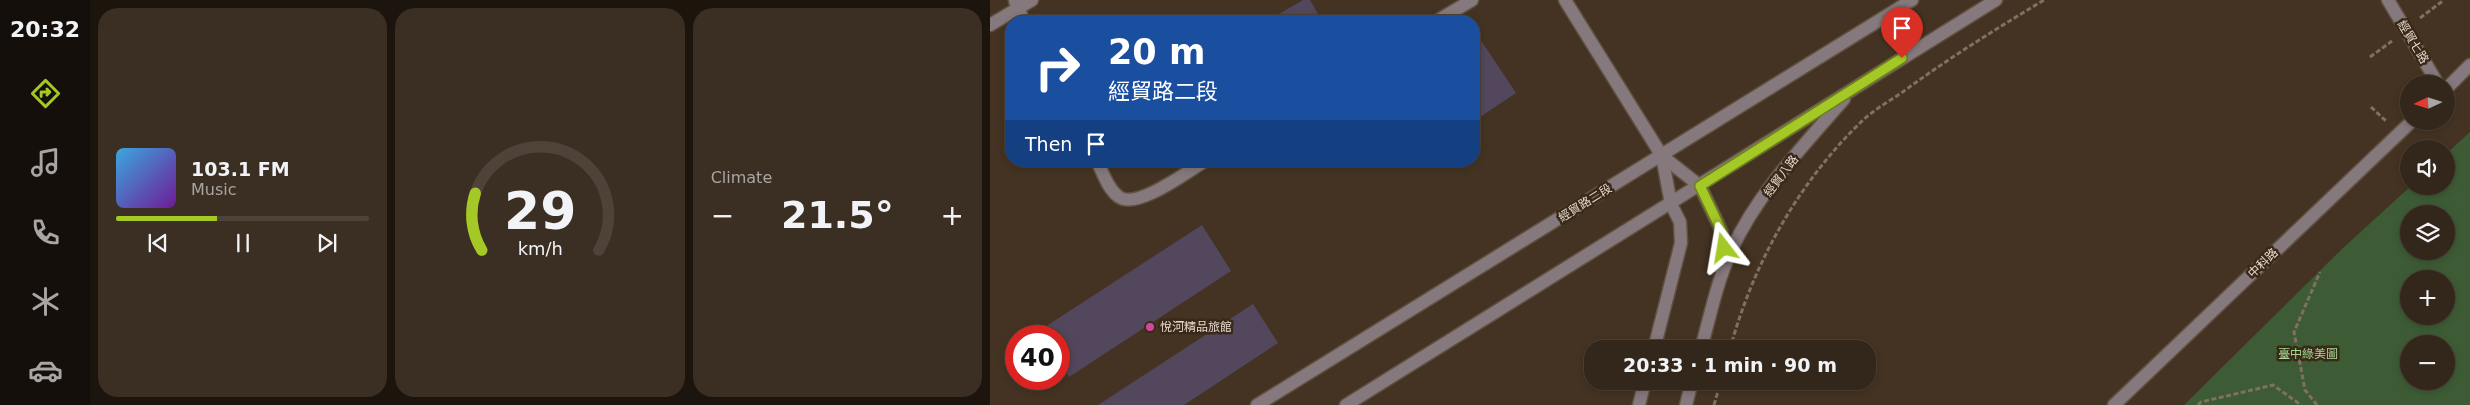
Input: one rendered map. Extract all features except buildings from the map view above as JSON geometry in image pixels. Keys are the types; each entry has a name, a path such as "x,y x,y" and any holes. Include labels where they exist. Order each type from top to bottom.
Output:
{"street":[{"path":"990,24 1017,4 1032,0"},
{"path":"1447,15 1472,0"},
{"name":"經貿八路","path":"1565,0 1662,156 1700,186 1722,232 1724,248 1722,274"},
{"name":"經貿路二段","path":"1257,405 1912,0"},
{"path":"1346,405 1996,0"},
{"name":"經貿七路","path":"2388,0 2433,75"},
{"path":"2455,80 2470,65"},
{"name":"經貿八路","path":"1704,340 1722,274 1742,230 1769,189 1855,87"},
{"name":"中科路","path":"2114,405 2403,130"},
{"name":"經貿八路","path":"1656,340 1681,243 1680,222 1671,204 1662,156"},
{"path":"1100,167 1112,190 1120,198 1129,201 1143,197 1195,167"},
{"path":"1639,405 1643,390"},
{"path":"1686,405 1690,390"}],"path":[{"path":"1733,340 1756,277 1778,230 1789,209 1826,158 1862,120 1944,61 2044,0"},
{"path":"2317,405 2305,390 2294,332 2320,272"},
{"path":"2198,405 2201,402 2273,385 2301,405"},
{"path":"1714,405 1718,390"}],"green space":[{"name":"臺中綠美圖","path":"2470,132 2470,405 2184,405 2343,248 2401,195 2455,195 2455,146"}],"place":[{"name":"悅河精品旅館","path":"1150,327"}],"route":[{"path":"1724,248 1722,232 1700,186 1902,58"}]}
